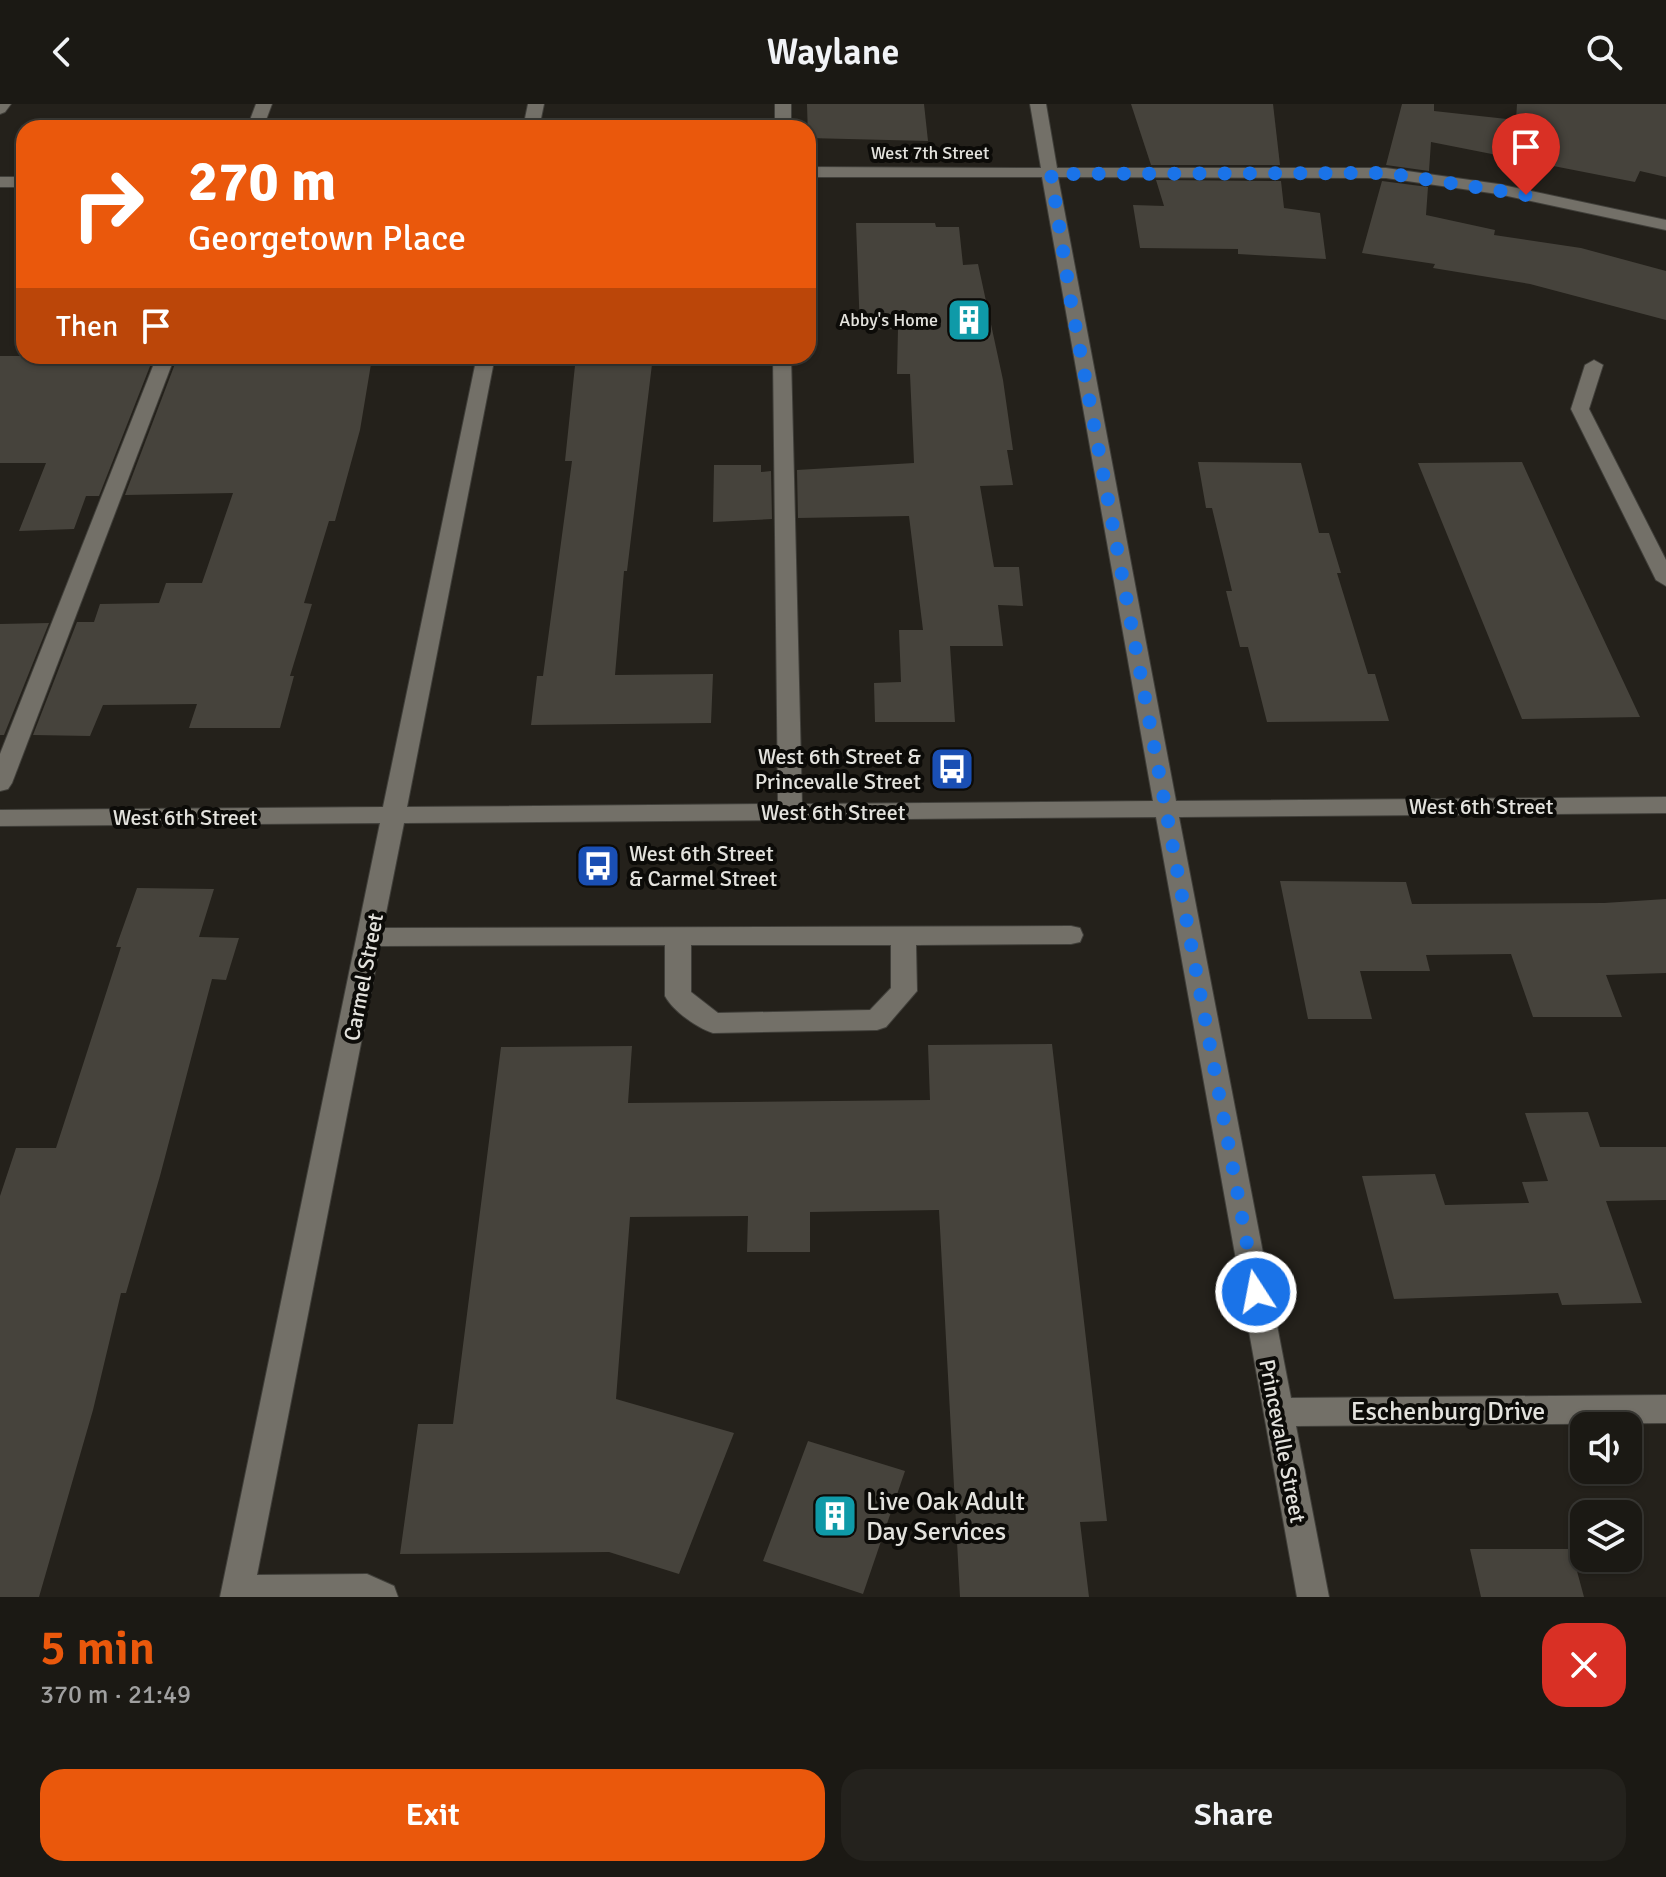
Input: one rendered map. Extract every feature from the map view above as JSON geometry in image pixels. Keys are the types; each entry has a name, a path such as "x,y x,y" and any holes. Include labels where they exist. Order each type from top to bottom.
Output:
{"street":[{"name":"Princevalle Street","path":"1038,104 1066,273 1313,1597"},
{"name":"West 7th Street","path":"816,172 1386,173 1498,189 1666,225"},
{"path":"0,783 163,364"},
{"name":"Carmel Street","path":"236,1594 396,815 484,364"},
{"path":"782,364 790,812"},
{"path":"1594,365 1580,409 1666,580"},
{"name":"West 6th Street","path":"0,818 1666,805"},
{"path":"371,937 1071,935"},
{"path":"678,937 678,996 713,1023 877,1020 904,991 903,936"},
{"name":"Eschenburg Drive","path":"1278,1412 1666,1409"},
{"path":"236,1594 367,1590 382,1597"}],"building":[{"path":"807,104 924,104 928,141 816,138 816,120 807,120"},
{"path":"1131,104 1273,104 1280,165 1151,165"},
{"path":"1402,104 1434,104 1434,111 1516,120 1517,104 1666,104 1666,177 1640,171 1635,182 1431,142 1429,171 1386,165"},
{"path":"1156,180 1281,181 1284,208 1320,213 1326,259 1238,254 1238,249 1140,248 1133,205 1164,206"},
{"path":"1382,181 1428,187 1426,215 1495,230 1494,235 1581,248 1666,271 1666,320 1530,284 1433,268 1435,264 1362,253"},
{"path":"856,223 935,223 936,227 959,227 963,265 978,264 1003,380 1013,450 1007,450 1013,485 980,486 994,567 1019,567 1023,606 998,605 1003,646 950,646 955,722 875,722 874,683 901,682 899,630 923,630 909,516 798,518 797,470 914,463 910,374 897,374 898,329 860,330"},
{"path":"0,356 16,356 16,364 151,364 99,496 86,496 74,529 19,531 46,463 0,463"},
{"path":"175,364 371,364 360,430 335,521 329,521 304,603 312,604 290,676 294,676 280,728 189,728 197,704 103,705 90,736 33,735 77,622 94,622 100,604 159,603 166,583 202,583 233,493 125,495"},
{"path":"575,364 652,364 627,571 624,571 615,675 713,674 711,723 531,725 537,676 543,676 572,461 565,461"},
{"path":"1198,462 1301,463 1319,533 1329,533 1341,573 1337,573 1368,674 1375,674 1389,721 1267,722 1248,647 1240,647 1226,591 1232,591 1212,508 1206,508"},
{"path":"1522,462 1640,717 1522,719 1418,463"},
{"path":"714,465 761,465 761,472 771,471 772,519 713,522"},
{"path":"49,623 4,735 0,735 0,624"},
{"path":"1280,881 1406,882 1412,904 1604,903 1666,899 1666,973 1606,975 1622,1017 1533,1017 1511,954 1426,955 1430,971 1360,971 1372,1019 1308,1019"},
{"path":"137,888 214,889 199,937 239,938 226,980 212,979 160,1176 126,1293 121,1293 93,1410 39,1597 0,1597 0,1196 16,1148 56,1148 121,947 116,947"},
{"path":"1052,1044 1107,1521 1080,1522 1089,1597 960,1597 939,1210 810,1212 810,1252 747,1252 748,1216 630,1217 616,1399 734,1433 679,1574 609,1552 400,1554 418,1424 453,1424 501,1047 632,1046 628,1103 930,1100 928,1045"},
{"path":"1588,1112 1600,1147 1666,1147 1666,1200 1606,1201 1642,1303 1562,1305 1558,1293 1394,1299 1362,1176 1435,1174 1445,1205 1529,1203 1522,1182 1548,1181 1525,1113"},
{"name":"Live Oak Adult Day Services","path":"808,1441 905,1471 863,1594 763,1561"},
{"path":"1470,1549 1570,1549 1570,1572 1577,1572 1584,1597 1481,1597"}],"place":[{"name":"Abby's Home","path":"969,320"},
{"name":"West 6th Street & Princevalle Street","path":"952,769"},
{"name":"West 6th Street & Carmel Street","path":"598,866"},
{"name":"Live Oak Adult Day Services","path":"835,1516"}],"route":[{"path":"1256,1292 1071,302 1051,174 1386,173 1526,195"}]}
